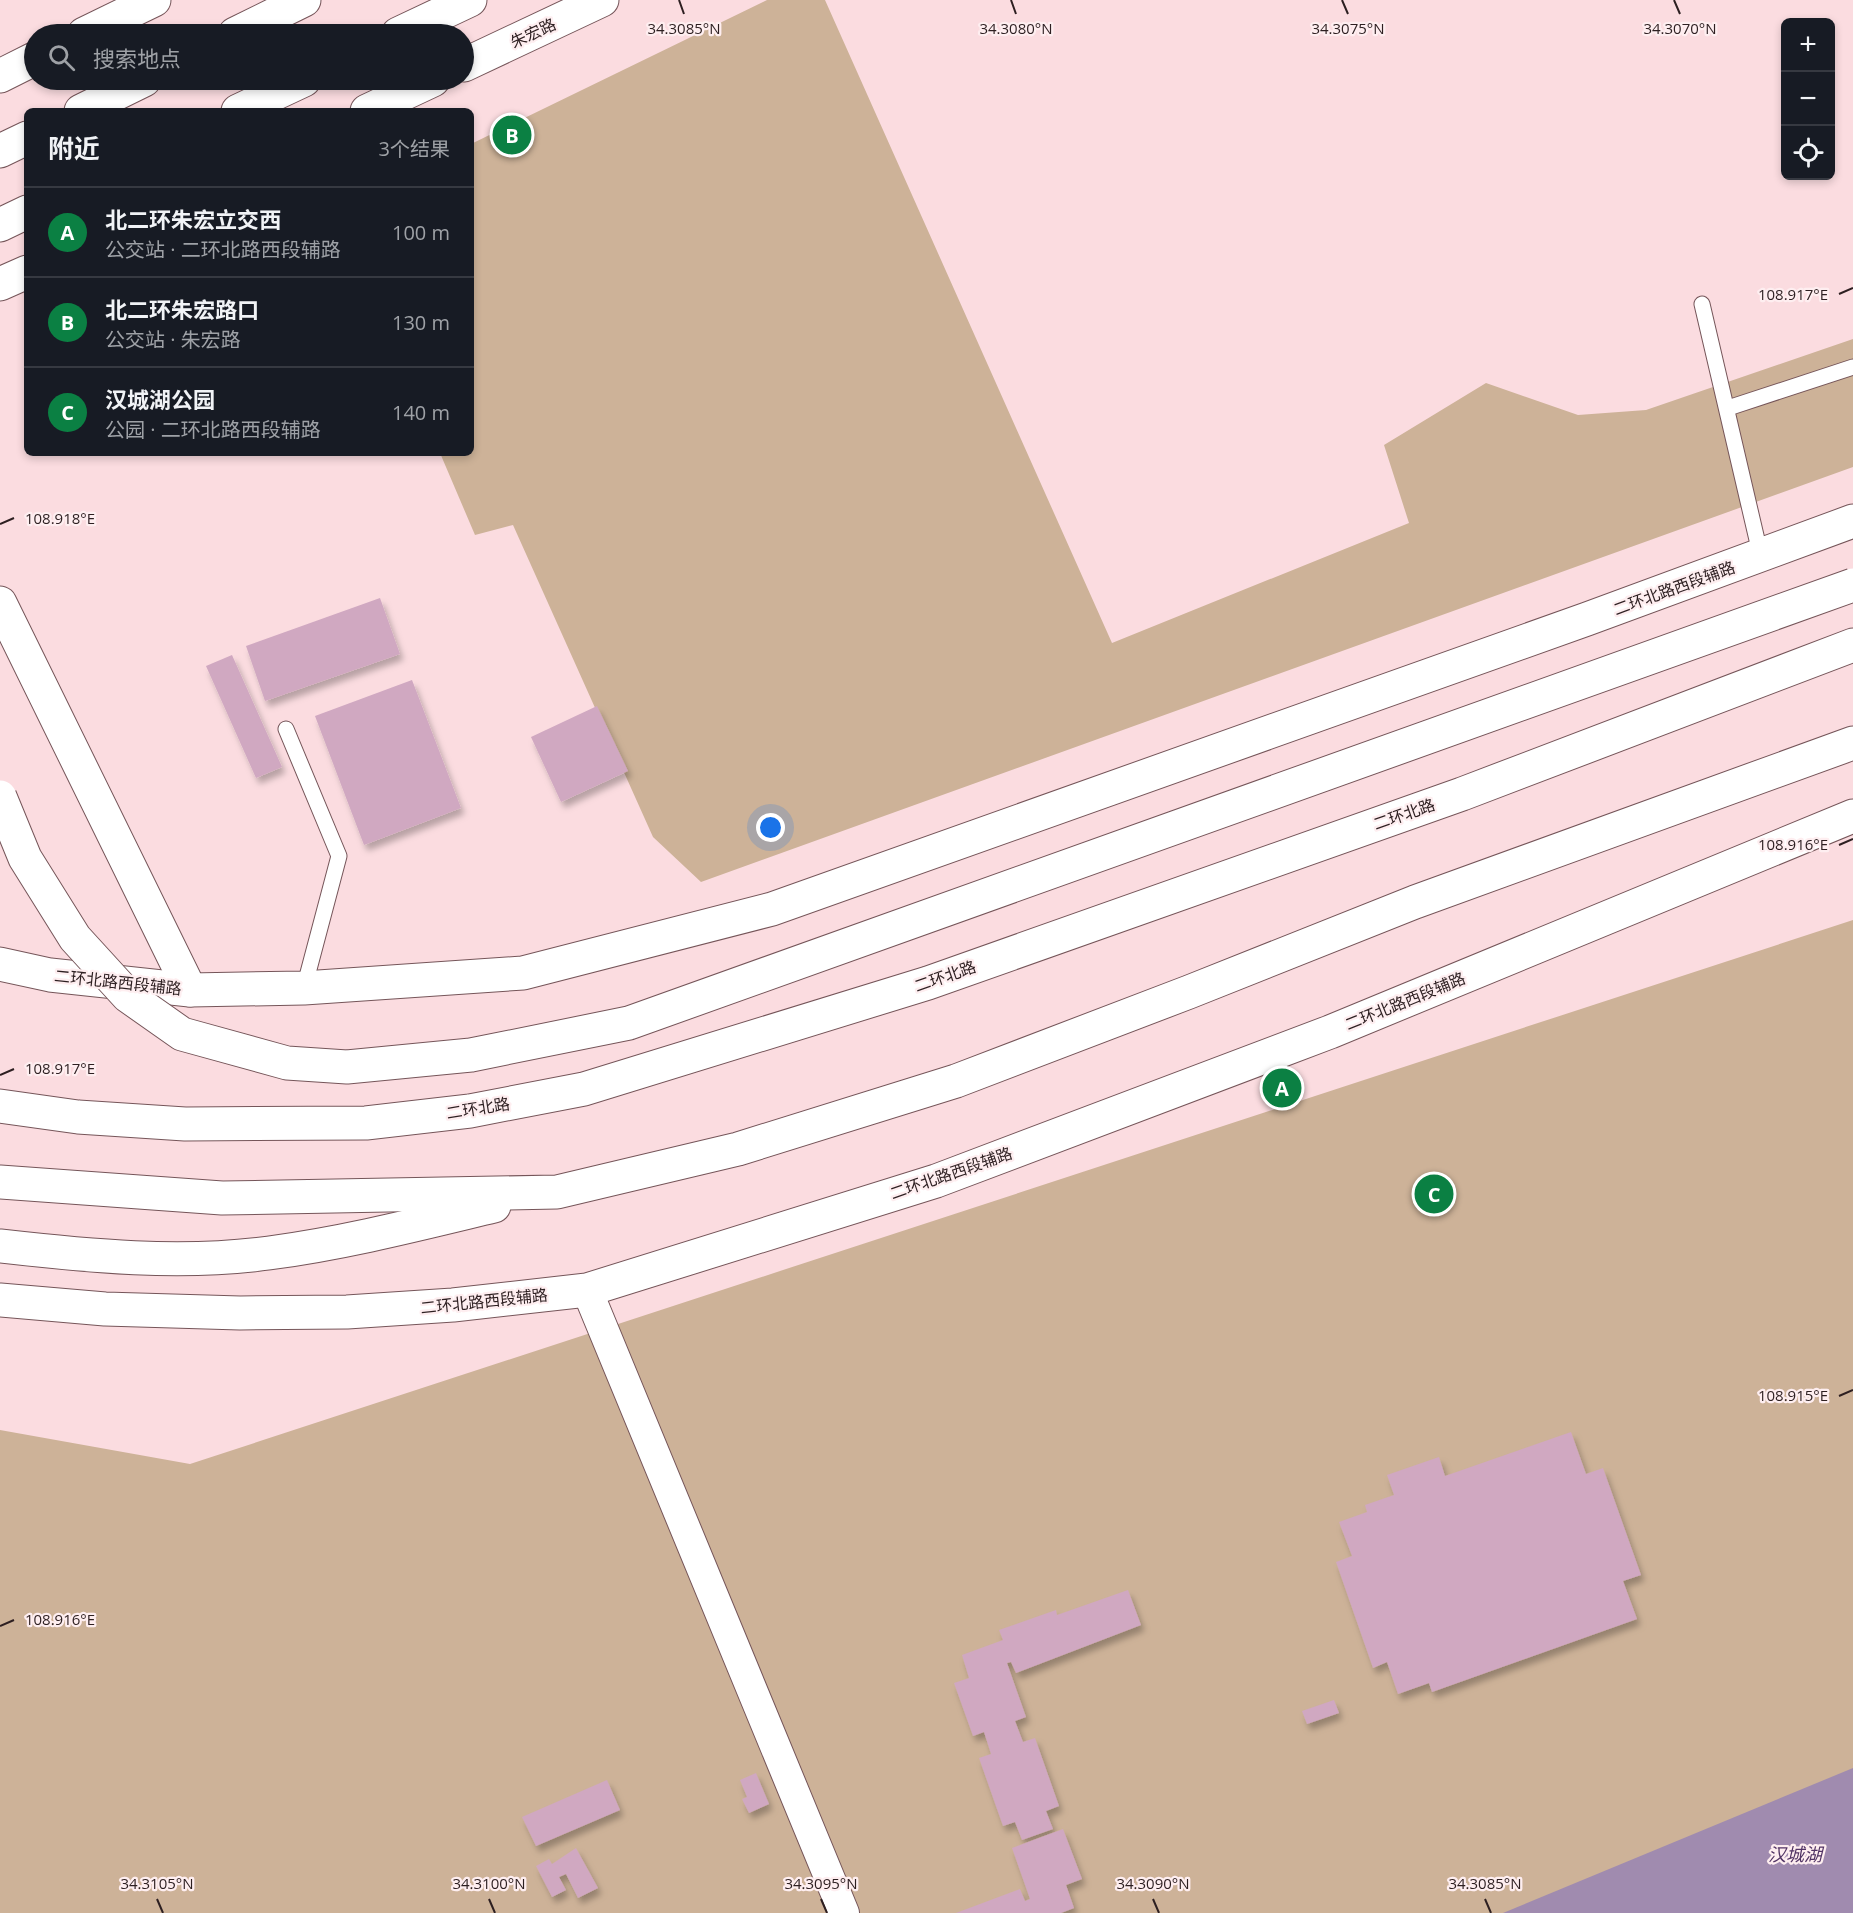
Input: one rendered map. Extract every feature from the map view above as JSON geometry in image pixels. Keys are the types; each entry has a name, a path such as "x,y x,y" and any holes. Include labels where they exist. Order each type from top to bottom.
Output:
{"main road":[{"path":"105,24 154,0"},
{"path":"255,24 304,0"},
{"path":"419,24 470,0"},
{"name":"朱宏路","path":"474,60 602,0"},
{"path":"0,76 24,64"},
{"path":"87,108 124,90"},
{"path":"244,108 283,90"},
{"path":"373,108 412,90"},
{"path":"0,151 24,139"},
{"path":"0,225 24,213"},
{"path":"0,284 24,273"},
{"name":"二环北路西段辅路","path":"0,964 50,975 190,990 304,988 523,973 772,909 1761,556 1853,521"},
{"path":"0,797 25,858 75,938 128,996 182,1034 287,1063 347,1067 471,1055 629,1023 1853,585"},
{"path":"0,603 190,990"},
{"name":"二环北路","path":"0,1106 78,1117 185,1124 366,1123 470,1111 584,1089 939,979 1462,794 1853,645"},
{"path":"0,1246 97,1257 267,1254 358,1238 738,1149 956,1081 1415,902 1853,743"},
{"name":"二环北路西段辅路","path":"0,1300 105,1309 240,1313 346,1312 453,1305 587,1290 936,1181 1330,1032 1853,816"},
{"path":"0,1182 222,1198 557,1192"}],"street":[{"path":"587,1290 844,1913"}],"lane":[{"path":"1702,304 1761,556"},
{"path":"1728,408 1853,367"},
{"path":"286,729 339,856 304,988"}],"shaded area":[{"path":"767,0 825,0 1112,643 1409,523 1384,445 1486,383 1578,415 1646,410 1853,339 1853,467 701,882 653,837 513,525 475,535 441,456 474,456 474,143"},
{"path":"1853,920 1853,1913 0,1913 0,1430 190,1464"}],"water":[{"name":"汉城湖","path":"1853,1768 1853,1913 1503,1913"}],"building":[{"path":"380,598 400,654 265,701 246,646"},
{"path":"232,655 282,767 256,778 206,666"},
{"path":"412,680 461,808 364,845 315,716"},
{"path":"597,706 628,771 561,802 531,737"},
{"path":"1571,1432 1586,1474 1603,1468 1641,1575 1623,1581 1637,1619 1432,1692 1429,1683 1398,1694 1387,1662 1373,1668 1336,1562 1352,1556 1339,1522 1367,1512 1365,1505 1394,1495 1387,1475 1439,1457 1445,1476"},
{"path":"1128,1590 1141,1625 1016,1673 1011,1662 1007,1663 1026,1717 1015,1721 1023,1742 1035,1738 1059,1806 1046,1811 1053,1829 1022,1840 1015,1822 1003,1826 979,1758 991,1754 984,1732 973,1736 954,1683 969,1678 962,1655 1003,1640 999,1630 1056,1610 1057,1615"},
{"path":"1334,1700 1339,1713 1307,1724 1302,1711"},
{"path":"756,1773 769,1804 749,1813 742,1799 747,1797 740,1780"},
{"path":"607,1780 620,1810 536,1846 522,1817"},
{"path":"1063,1829 1082,1879 1066,1885 1074,1908 1061,1913 956,1913 1020,1889 1025,1901 1030,1899 1012,1848"},
{"path":"576,1848 598,1888 578,1898 566,1874 559,1877 566,1890 552,1897 536,1866 549,1859 552,1864"}],"place":[{"name":"北二环朱宏路口","path":"512,135"},
{"name":"北二环朱宏立交西","path":"1282,1088"},
{"name":"汉城湖公园","path":"1434,1194"}]}
